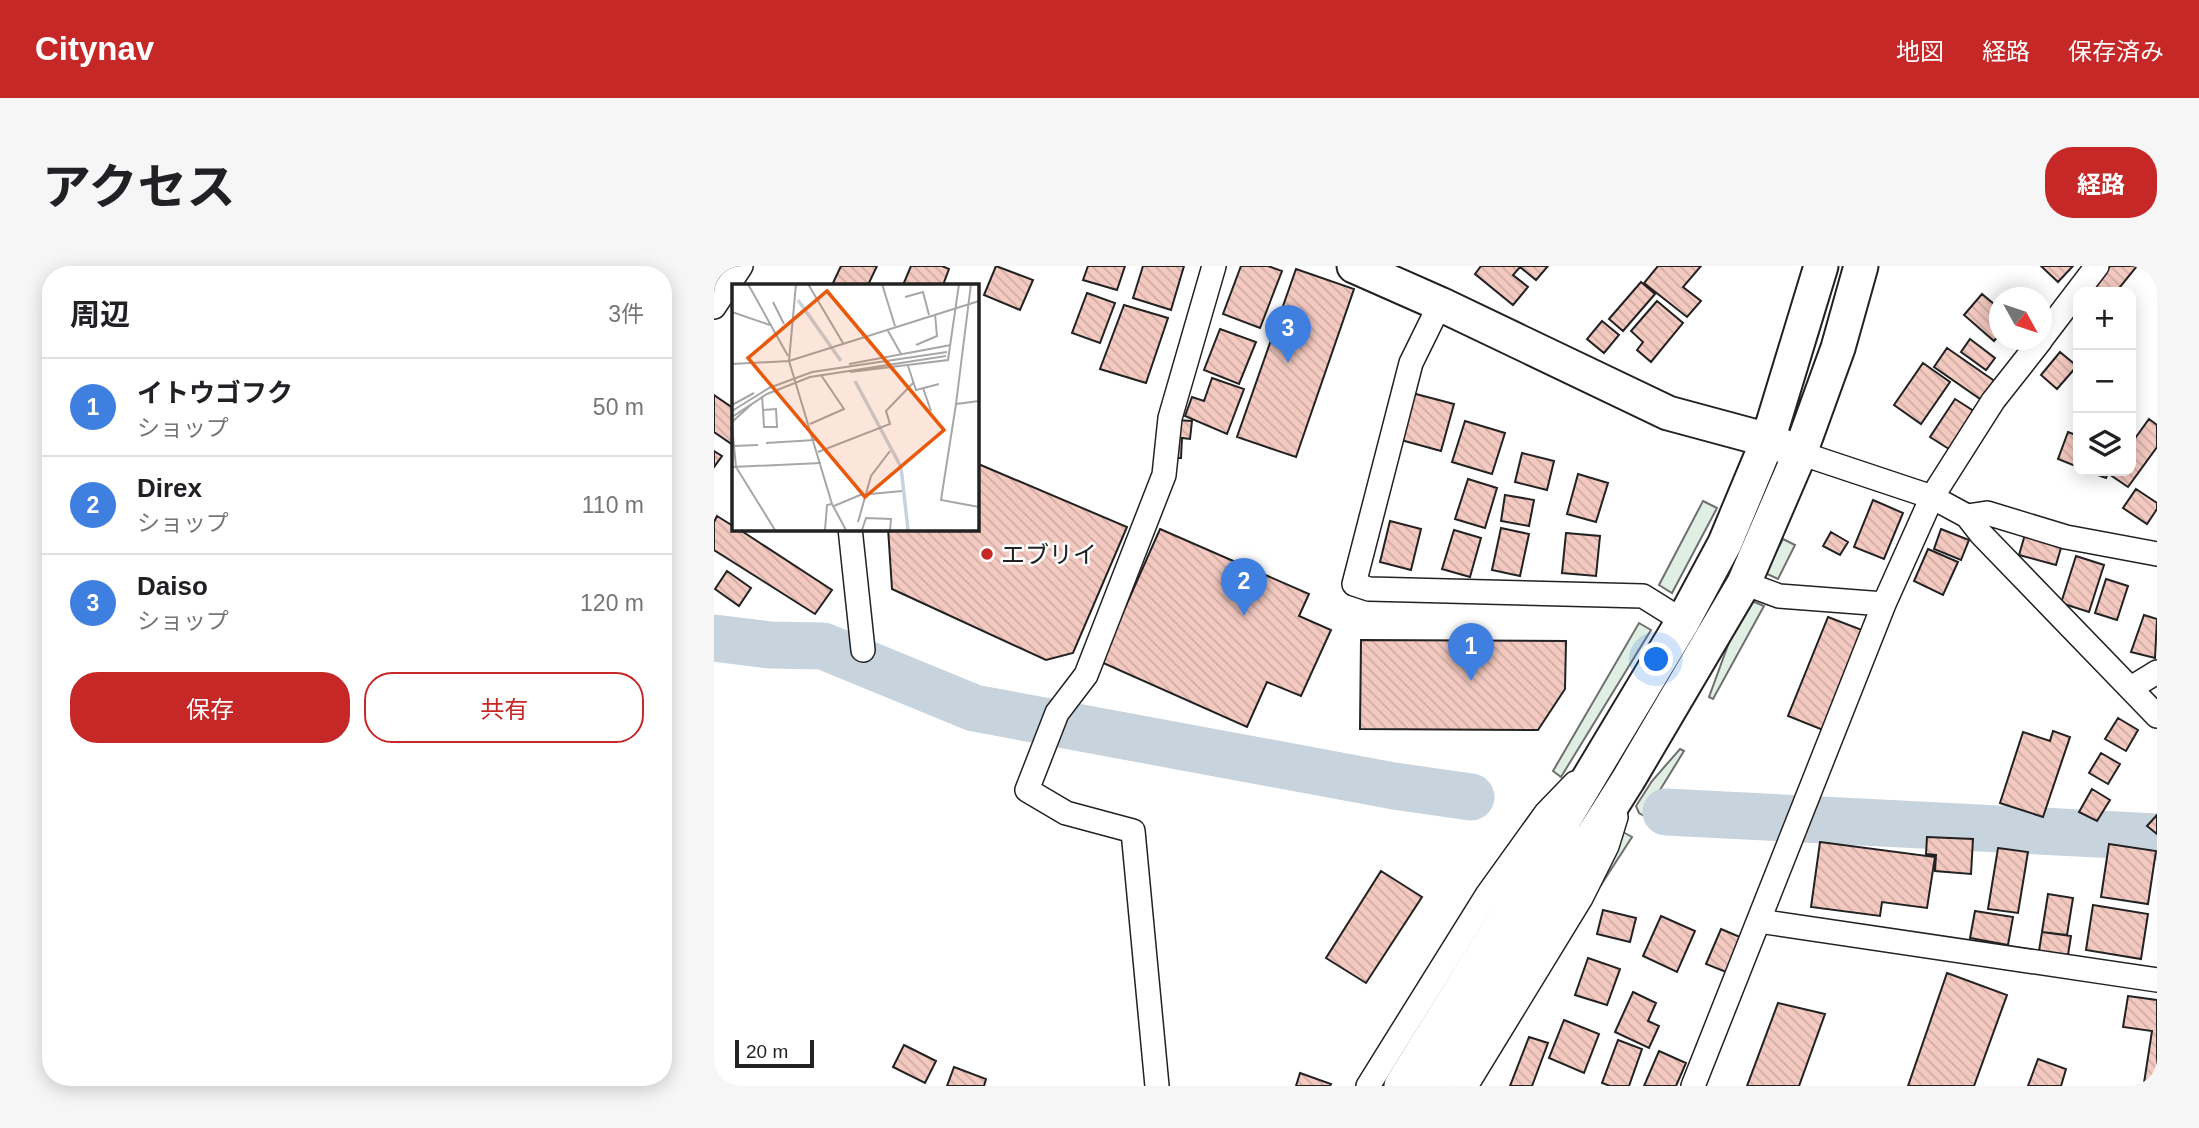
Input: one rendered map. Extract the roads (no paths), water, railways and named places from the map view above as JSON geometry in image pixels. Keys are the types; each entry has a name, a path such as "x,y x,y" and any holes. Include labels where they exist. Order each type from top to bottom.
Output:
{"street":[{"path":"1157,1086 1133,831 1066,813 1027,790 1057,713 1086,675 1164,475 1170,418 1214,266"},
{"path":"1354,266 1668,413 1768,440 1932,497 1967,516 1981,534 2157,716"},
{"path":"1401,1086 1683,621 1725,543 1768,440 1821,266"},
{"path":"1435,1086 1628,780 1744,583 1800,453 1838,348 1861,266"},
{"path":"2052,325 2097,266"},
{"path":"714,307 735,273"},
{"path":"1440,304 1411,363 1354,584 1369,589 1643,596 1683,621"},
{"path":"1693,1086 1884,604 1932,497 1993,401 2032,350"},
{"path":"1967,516 1987,513 2066,537 2157,554"},
{"path":"850,530 863,650"},
{"path":"1744,583 1779,596 1884,604"},
{"path":"2131,688 2157,672"},
{"path":"1368,1086 1487,895 1546,813 1598,760"},
{"path":"1466,1086 1581,898 1607,846 1628,780"},
{"path":"1759,921 2157,980"}],"waterway":[{"path":"714,638 770,645 823,646 974,708 1394,786 1471,797"},
{"path":"1666,812 2157,837"}],"place":[{"name":"Daiso","path":"1288,363"},
{"name":"エブリイ","path":"987,554"},
{"name":"Direx","path":"1244,616"},
{"name":"イトウゴフク","path":"1471,681"}]}
